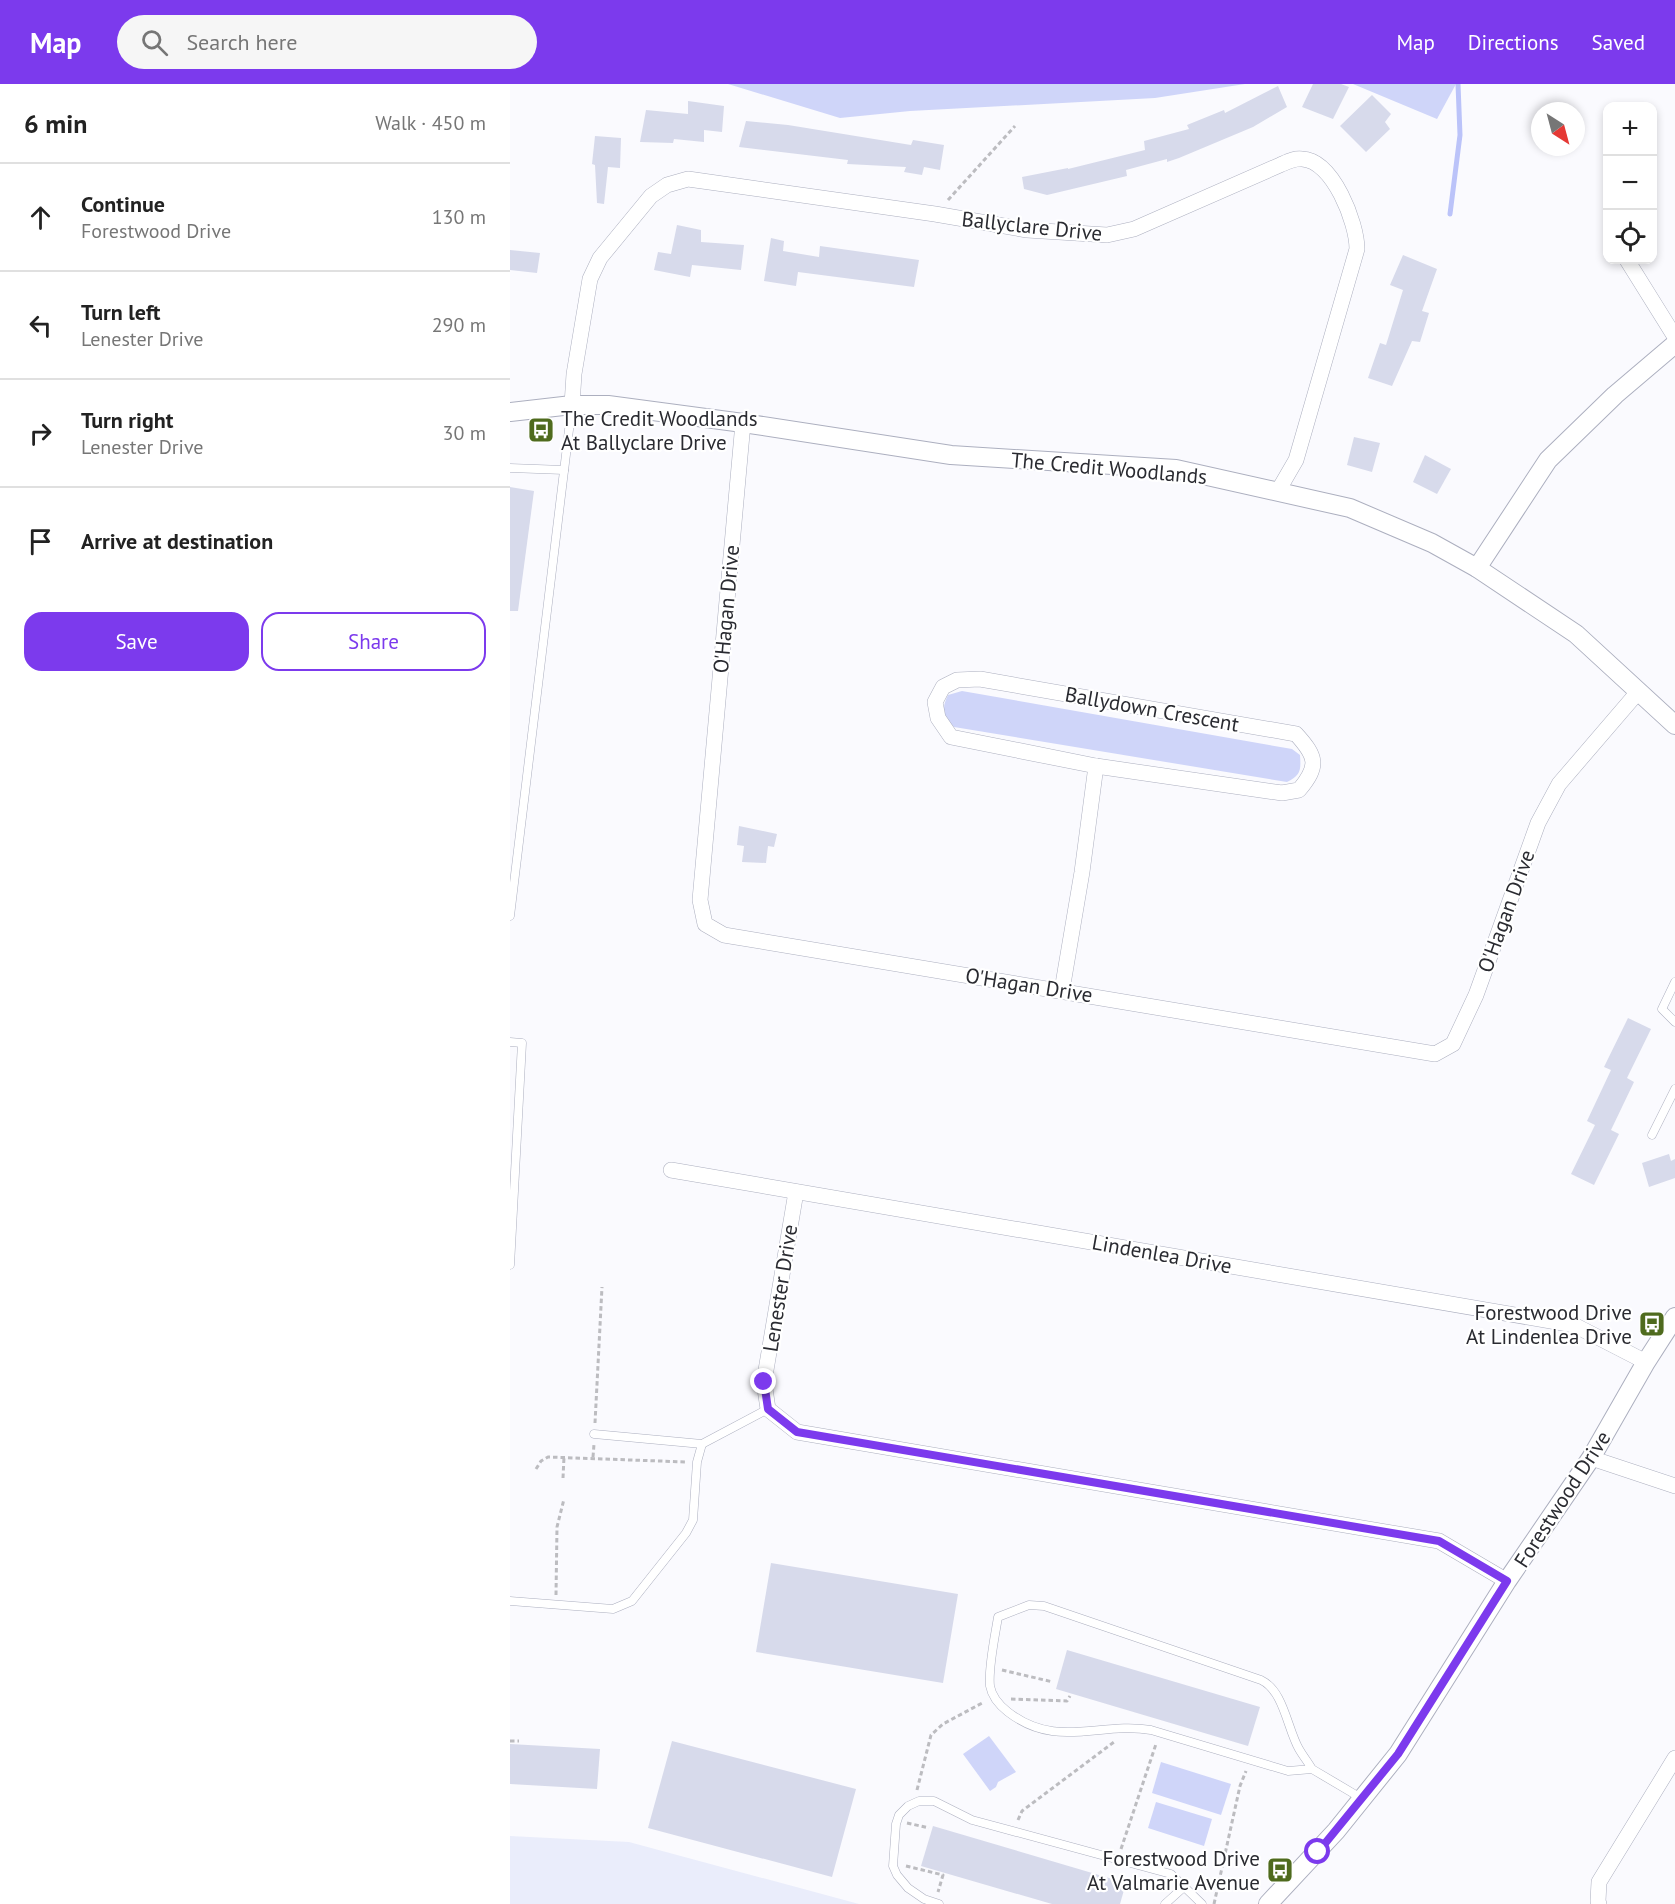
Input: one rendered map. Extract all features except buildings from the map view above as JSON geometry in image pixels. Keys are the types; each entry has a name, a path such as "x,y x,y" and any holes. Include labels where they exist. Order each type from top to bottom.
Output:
{"street":[{"name":"Ballyclare Drive","path":"572,405 574,374 590,279 594,268 651,196 667,185 688,179 935,214 1026,230 1107,235 1134,229 1293,159 1304,159 1326,171 1353,221 1357,249 1296,460 1278,491"},
{"path":"1629,264 1675,337"},
{"path":"1477,568 1548,460 1615,395 1675,344"},
{"name":"The Credit Woodlands","path":"510,412 572,405 608,405 951,455 1176,469 1350,508 1432,543 1477,568 1576,634 1675,725"},
{"name":"O'Hagan Drive","path":"743,423 700,900 705,924 724,935 1435,1054 1453,1044 1476,994 1538,823 1559,784 1638,692"},
{"name":"Ballydown Crescent","path":"980,679 1296,734 1308,747 1314,764 1310,776 1299,790 1282,793 1096,765 951,736 938,718 935,702 943,687 957,680 980,679"},
{"path":"1062,990 1082,872 1096,765"},
{"name":"Lindenlea Drive","path":"671,1170 1574,1325 1646,1362"},
{"name":"Lenester Drive","path":"768,1409 764,1382 796,1192"},
{"name":"Forestwood Drive","path":"1268,1904 1318,1852 1398,1754 1507,1581 1592,1458 1646,1362 1675,1317"},
{"path":"768,1409 797,1432 1439,1541 1507,1581"},
{"path":"1592,1458 1675,1486"},
{"path":"1599,1904 1599,1882 1675,1758"}],"lane":[{"path":"510,916 572,405"},
{"path":"510,468 564,470"},
{"path":"1675,982 1662,1008 1675,1022"},
{"path":"510,1042 522,1043 510,1265"},
{"path":"1652,1135 1675,1089"},
{"path":"594,1434 702,1444 768,1409"},
{"path":"510,1601 613,1609 632,1601 686,1533 693,1520 697,1462 702,1444"},
{"path":"1312,1769 1288,1771 1139,1728 1071,1733 1030,1724 1014,1716 996,1700 990,1684 998,1617 1029,1605 1044,1606 1267,1683 1276,1694 1299,1749 1312,1769 1363,1798"},
{"path":"937,1903 924,1899 908,1888 893,1866 896,1824 903,1810 919,1801 934,1801 972,1820 1171,1874 1202,1904"},
{"path":"1165,1904 1185,1886"}],"path":[{"path":"935,214 1015,126"},
{"path":"593,1458 602,1287"},
{"path":"536,1469 548,1457 697,1462"},
{"path":"563,1478 564,1457"},
{"path":"555,1604 557,1527 564,1499"},
{"path":"992,1668 1053,1682"},
{"path":"1003,1698 1067,1701 1070,1696"},
{"path":"919,1801 916,1793 931,1735 943,1724 986,1702"},
{"path":"1118,1859 1157,1741 1149,1739"},
{"path":"1016,1831 1022,1811 1117,1740"},
{"path":"510,1741 519,1741"},
{"path":"1214,1904 1240,1786 1250,1761"},
{"path":"896,1824 907,1823 929,1828"},
{"path":"893,1866 906,1866 943,1875 937,1903"}],"shaded area":[{"path":"728,84 1245,84 1155,98 910,111 840,118"},
{"path":"1353,84 1456,84 1437,119"},
{"path":"962,691 1292,749 1300,755 1300,768 1298,774 1287,782 954,727 945,716 944,704 948,695"},
{"path":"989,1736 1016,1772 998,1782 996,1787 990,1791 963,1754"},
{"path":"1161,1762 1231,1784 1221,1815 1152,1793"},
{"path":"1156,1802 1212,1819 1204,1846 1148,1828"},
{"path":"510,1836 629,1842 859,1904 510,1904"}],"waterway":[{"path":"1450,214 1460,135 1458,84"}],"place":[{"name":"The Credit Woodlands At Ballyclare Drive","path":"541,430"},
{"name":"Forestwood Drive At Lindenlea Drive","path":"1652,1324"},
{"name":"Forestwood Drive At Valmarie Avenue","path":"1280,1870"}],"route":[{"path":"764,1382 768,1409 797,1432 1439,1541 1507,1581 1398,1754 1318,1852"}]}
